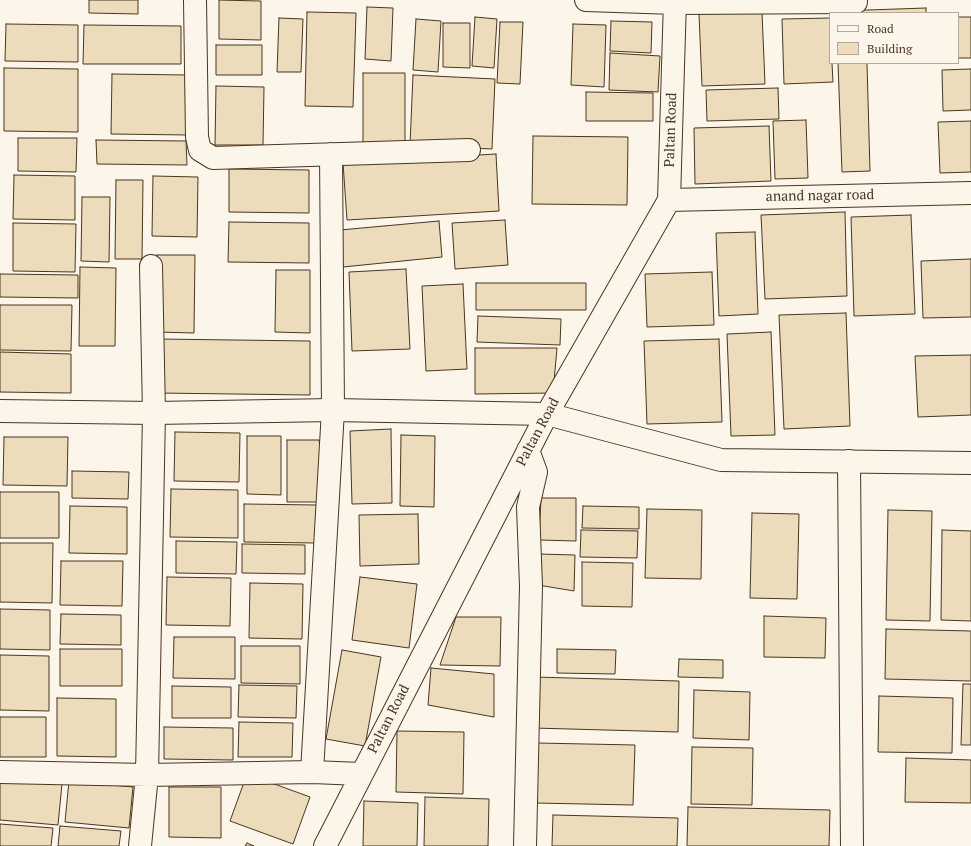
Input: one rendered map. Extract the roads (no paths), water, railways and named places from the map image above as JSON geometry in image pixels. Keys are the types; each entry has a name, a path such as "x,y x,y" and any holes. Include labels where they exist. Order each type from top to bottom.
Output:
{"street":[{"path":"195,0 197,137 200,150 213,158 469,150"},
{"path":"586,0 675,2 856,2"},
{"name":"Paltan Road","path":"325,846 547,414 669,200 675,2"},
{"path":"312,772 332,410 331,154"},
{"name":"anand nagar road","path":"669,200 971,193"},
{"path":"140,846 147,775 154,413 152,266"},
{"path":"0,411 154,413 332,410 547,414 721,460 971,463"},
{"path":"525,846 531,586 528,508 536,472 528,450"},
{"path":"849,461 852,846"},
{"path":"0,772 147,775 312,772 361,774"}]}
